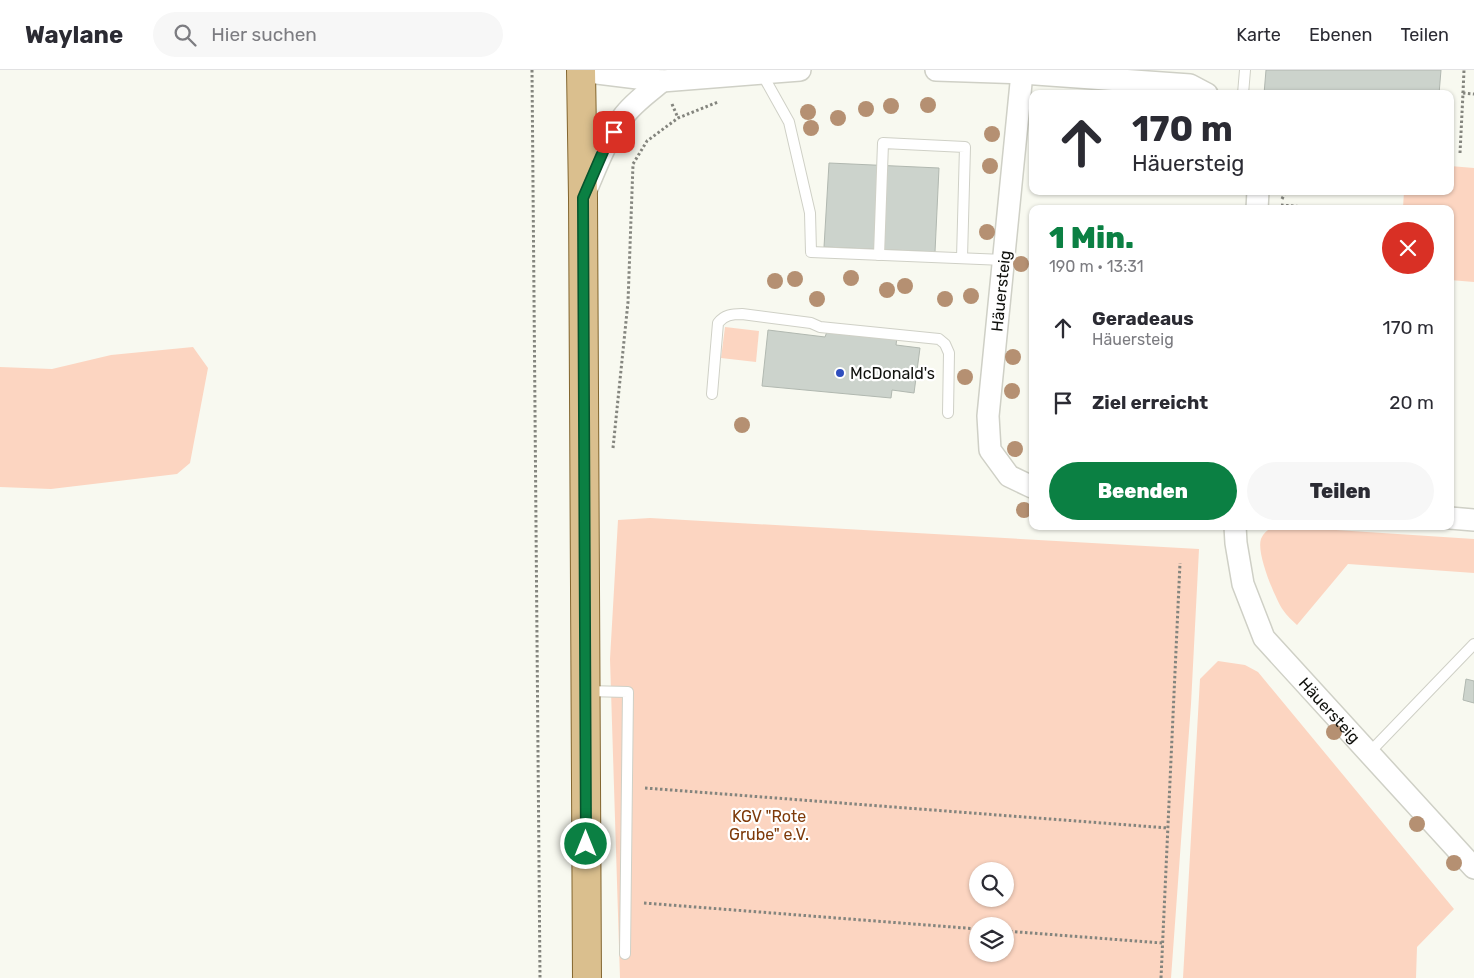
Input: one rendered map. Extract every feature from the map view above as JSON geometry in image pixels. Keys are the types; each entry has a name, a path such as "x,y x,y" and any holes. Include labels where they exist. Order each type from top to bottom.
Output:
{"main road":[{"path":"581,71 587,978"}],"street":[{"path":"581,71 662,80 800,70"},
{"path":"936,70 1196,83"},
{"name":"Häuersteig","path":"1022,73 988,416 990,450 1009,476 1029,486"},
{"path":"583,198 605,147 623,117 662,80"},
{"path":"1454,518 1474,520"},
{"name":"Häuersteig","path":"1235,530 1243,584 1264,638 1474,868"}],"lane":[{"path":"1243,90 1245,70"},
{"path":"761,72 789,122 810,213 811,252 1004,260"},
{"path":"879,255 883,143 965,147 962,258"},
{"path":"712,394 718,323 722,317 742,314 811,323 820,327 939,339 945,344 949,353 948,413"},
{"path":"1369,753 1474,644"},
{"path":"585,691 628,692 625,954"}],"path":[{"path":"532,70 540,978"},
{"path":"1460,152 1464,70"},
{"path":"1463,93 1474,94"},
{"path":"613,450 628,302 633,164 647,141 678,118 724,100"},
{"path":"1161,978 1180,563"},
{"path":"627,787 1168,828"},
{"path":"626,902 969,928"},
{"path":"1014,932 1162,943"}],"green space":[{"path":"1454,166 1474,168 1474,282 1454,280 1454,205 1403,205 1404,195 1454,195"},
{"path":"725,327 759,331 756,362 721,358"},
{"path":"193,347 208,368 190,463 177,474 51,489 0,487 0,367 52,369 111,355"},
{"name":"KGV \"Rote Grube\" e.V.","path":"650,518 1199,549 1191,704 1171,978 620,978 610,659 618,520"},
{"path":"1336,530 1474,539 1474,573 1348,564 1297,625 1286,614 1280,604 1267,575 1260,546 1261,539 1267,531"},
{"path":"1218,661 1245,665 1258,672 1454,909 1417,947 1416,978 1183,978 1200,679"}],"building":[{"path":"1266,70 1441,70 1439,90 1264,90"},
{"path":"829,163 939,168 935,252 824,247"},
{"name":"McDonald's","path":"828,329 897,337 896,345 920,348 914,393 892,390 891,398 762,386 768,330 825,337"},
{"path":"1466,679 1474,681 1474,703 1463,700"}],"place":[{"name":"McDonald's","path":"840,373"}],"route":[{"path":"586,844 583,198 605,147 614,132"}]}
